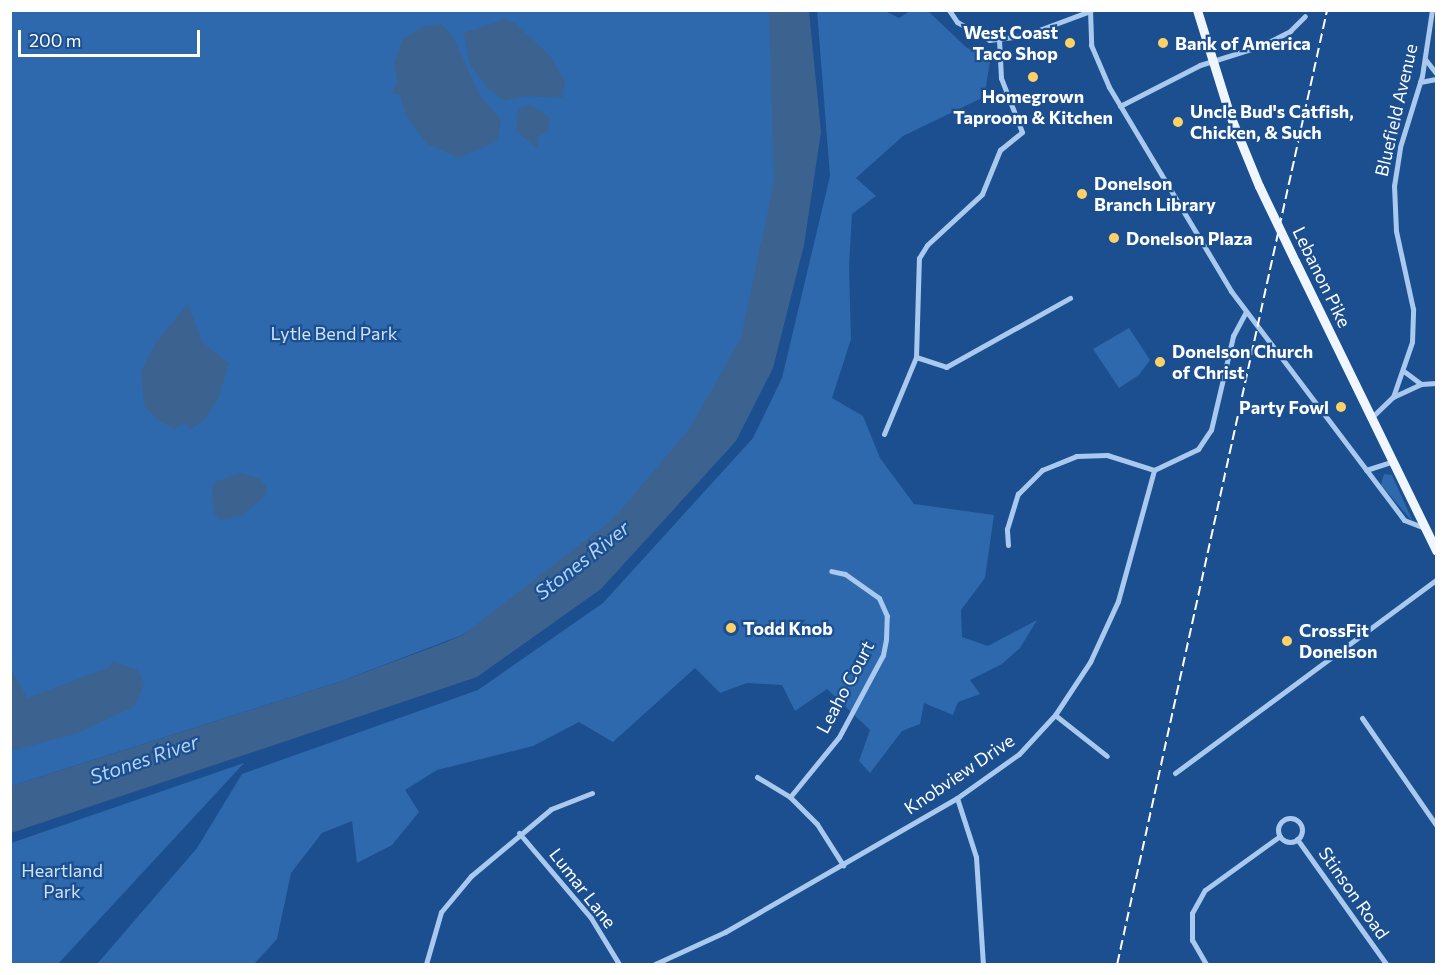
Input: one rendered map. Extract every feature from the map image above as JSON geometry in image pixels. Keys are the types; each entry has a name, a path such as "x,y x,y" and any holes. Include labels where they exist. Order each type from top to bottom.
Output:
{"main road":[{"name":"Lebanon Pike","path":"1197,10 1212,62 1259,186 1437,550"}],"street":[{"path":"949,10 971,30 989,40 1023,36 1090,11 1093,52 1120,106 1246,312 1407,523 1426,528"},
{"name":"Bluefield Avenue","path":"1372,417 1393,398 1405,372 1413,315 1396,231 1394,186 1400,147 1425,59 1432,10"},
{"path":"1120,106 1212,62 1262,46 1290,31 1305,16"},
{"path":"884,434 916,357 919,258 927,245 982,194 1000,150 1022,132 1001,78 999,40"},
{"path":"1425,59 1437,73"},
{"path":"1420,82 1437,78"},
{"path":"916,357 946,367 1070,298"},
{"path":"1008,545 1007,529 1018,494 1042,470 1076,456 1107,455 1154,470 1198,449 1211,430 1233,336 1246,312"},
{"path":"1405,372 1421,384"},
{"path":"1393,398 1421,384 1437,383"},
{"path":"1366,470 1394,461"},
{"name":"Knobview Drive","path":"655,964 680,956 843,865 957,798 1019,754 1055,715 1090,662 1118,601 1154,470"},
{"name":"Leaho Court","path":"790,797 839,737 883,655 886,639 887,616 879,598 845,574 831,572"},
{"path":"1175,774 1437,580"},
{"path":"1055,715 1107,756"},
{"path":"1362,718 1436,822"},
{"path":"757,777 790,797 817,825 843,865"},
{"path":"426,964 441,912 471,876 519,833 551,809 592,793"},
{"path":"957,798 976,857 983,964"},
{"path":"1291,818 1302,827 1297,839 1289,842 1280,836 1280,823 1291,818"},
{"name":"Lumar Lane","path":"519,833 591,918 619,964"},
{"path":"1206,964 1192,940 1192,913 1205,890 1280,836"},
{"name":"Stinson Road","path":"1297,839 1386,964"}],"green space":[{"name":"Lytle Bend Park","path":"10,11 802,11 774,318 608,543 462,635 342,681 11,786"},
{"path":"817,11 885,11 899,18 910,11 928,11 967,48 991,56 984,97 903,136 856,178 876,196 852,214 849,267 851,339 832,398 863,416 880,458 914,504 994,515 985,578 961,610 962,637 988,646 1037,620 1020,648 1002,664 970,680 980,694 958,702 953,715 924,703 920,724 902,731 870,773 859,761 870,730 827,689 795,711 782,685 747,683 720,693 695,668 613,742 579,722 533,746 437,770 405,790 419,812 392,845 357,863 352,821 322,833 291,873 277,939 254,964 97,964 197,848 242,774 478,690 603,603 753,438 782,378 830,176"},
{"path":"1129,328 1150,360 1139,375 1119,388 1093,349"},
{"path":"1384,474 1392,475 1413,522 1381,485"},
{"name":"Heartland Park","path":"244,763 58,964 11,964 11,843"}],"water":[{"name":"Stones River","path":"769,11 809,11 821,132 804,245 773,368 736,441 601,589 477,677 11,833 11,786 342,681 463,635 614,518 690,428 741,338 774,182"},
{"path":"505,19 515,23 551,57 565,83 562,98 526,96 505,101 488,89 470,65 464,33"},
{"path":"441,24 453,36 479,94 501,120 498,141 459,158 427,144 407,118 400,95 392,93 397,82 394,63 403,39 421,27"},
{"path":"531,105 550,118 548,131 538,137 538,149 516,131 518,109"},
{"path":"188,304 202,342 229,363 219,396 205,420 191,429 183,423 174,429 155,418 144,405 141,371 156,342"},
{"path":"240,473 258,478 267,488 265,496 241,516 221,520 214,513 212,491 215,482"},
{"path":"112,661 138,670 144,685 135,706 78,733 11,751 11,668 27,698 110,667"}],"railway":[{"path":"1117,964 1327,10"}],"place":[{"name":"West Coast Taco Shop","path":"1070,43"},
{"name":"Bank of America","path":"1163,43"},
{"name":"Homegrown Taproom & Kitchen","path":"1033,77"},
{"name":"Uncle Bud's Catfish, Chicken, & Such","path":"1178,122"},
{"name":"Donelson Branch Library","path":"1082,194"},
{"name":"Donelson Plaza","path":"1114,238"},
{"name":"Donelson Church of Christ","path":"1160,362"},
{"name":"Party Fowl","path":"1341,407"},
{"name":"Todd Knob","path":"731,628"},
{"name":"CrossFit Donelson","path":"1287,641"}]}
